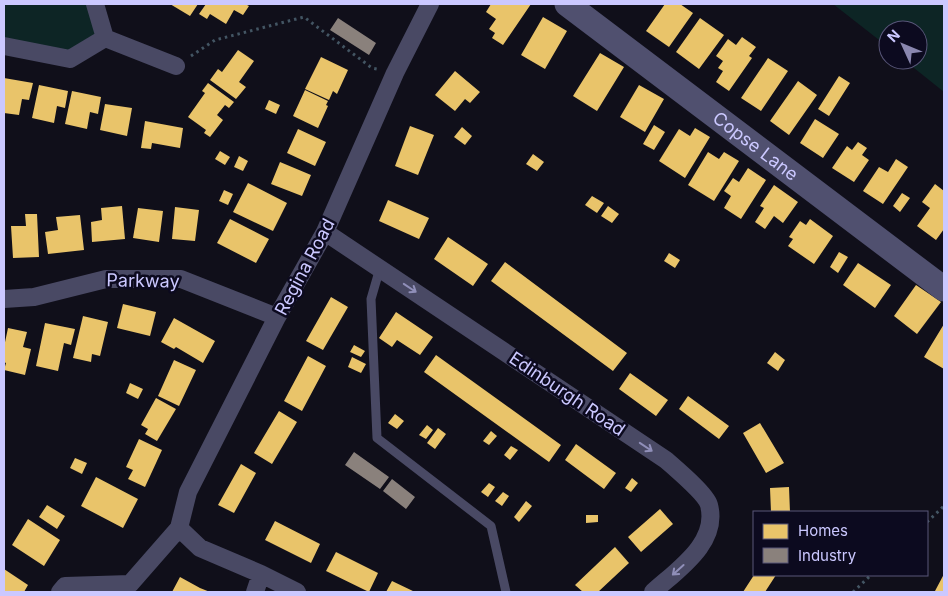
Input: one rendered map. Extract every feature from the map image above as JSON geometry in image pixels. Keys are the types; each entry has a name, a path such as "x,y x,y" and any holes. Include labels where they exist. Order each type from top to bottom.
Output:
{"street":[{"path":"95,4 105,38"},
{"name":"Regina Road","path":"179,528 188,492 277,317 325,232 395,74 430,4"},
{"name":"Copse Lane","path":"567,4 944,289"},
{"path":"4,46 70,59 105,38"},
{"path":"105,38 176,66"},
{"name":"Edinburgh Road","path":"325,232 666,460 696,489 709,504 709,529 694,555 654,592"},
{"name":"Parkway","path":"4,298 34,297 106,279 181,279 277,317"},
{"path":"60,592 65,586 130,584 179,528 200,548 261,574 297,592"},
{"path":"255,592 261,574"}],"lane":[{"path":"380,268 371,299 377,438 491,526 506,592"}],"path":[{"path":"176,66 215,40 304,17 372,68 395,74"},
{"path":"928,521 944,506"},
{"path":"853,592 870,576"}],"green space":[{"path":"4,4 95,4 105,38 70,59 4,46"},
{"path":"833,4 944,4 944,92 916,70 928,70 928,20 878,20 878,39"}],"building: Homes":[{"path":"170,4 198,4 190,16"},
{"path":"206,4 245,4 249,6 243,15 234,10 226,24 210,14 207,19 199,14"},
{"path":"491,4 531,4 503,45 492,38 495,33 489,29 496,19 486,12"},
{"path":"665,4 680,4 693,13 669,47 646,31"},
{"path":"543,17 567,31 545,69 521,55"},
{"path":"700,18 724,35 699,69 676,52"},
{"path":"742,37 756,47 749,56 752,58 729,91 716,82 723,71 718,68 723,61 716,56 728,39 736,45"},
{"path":"238,50 254,61 239,82 246,87 236,99 210,80 218,69 222,72"},
{"path":"600,53 624,67 597,111 573,96"},
{"path":"321,57 348,70 337,94 333,91 329,100 305,89"},
{"path":"768,58 788,71 761,111 741,98"},
{"path":"455,71 480,92 470,103 465,99 455,111 435,95"},
{"path":"839,76 850,83 829,116 818,109"},
{"path":"4,78 33,83 29,100 22,99 19,115 4,113"},
{"path":"798,81 817,95 789,135 770,121"},
{"path":"208,83 234,102 229,108 225,105 217,115 223,120 210,137 204,133 206,130 188,117 205,93 202,91"},
{"path":"39,85 68,91 65,108 57,106 54,123 32,118"},
{"path":"639,85 664,99 645,132 620,117"},
{"path":"305,90 328,101 326,105 328,106 318,128 293,116"},
{"path":"72,91 101,97 98,114 90,112 87,129 65,124"},
{"path":"269,100 280,105 276,114 265,109"},
{"path":"105,104 132,108 127,136 100,130"},
{"path":"815,119 839,134 823,158 800,143"},
{"path":"145,121 183,128 180,148 152,143 151,149 141,148"},
{"path":"654,125 665,132 654,150 643,144"},
{"path":"410,126 434,135 418,175 395,166"},
{"path":"462,127 472,136 465,145 454,137"},
{"path":"695,128 710,137 685,178 659,161 679,129 690,136"},
{"path":"298,129 326,142 315,166 287,153"},
{"path":"858,142 867,148 862,155 869,160 854,182 832,168 847,146 852,150"},
{"path":"220,151 230,157 225,165 215,159"},
{"path":"708,152 719,159 724,152 739,161 714,201 688,185"},
{"path":"533,154 544,162 537,171 526,164"},
{"path":"239,156 248,161 243,171 234,167"},
{"path":"896,159 908,167 883,204 863,191 879,167 888,172"},
{"path":"280,162 311,175 302,196 271,184"},
{"path":"748,168 766,180 741,219 724,208 731,196 724,191 733,178 739,182"},
{"path":"248,183 287,203 273,231 233,212"},
{"path":"935,184 944,191 944,229 936,240 917,226 930,208 922,202"},
{"path":"774,185 798,202 783,223 774,216 765,229 755,222 764,208 760,206"},
{"path":"224,190 233,194 228,205 219,201"},
{"path":"902,193 910,198 900,212 893,206"},
{"path":"592,196 604,203 597,213 585,205"},
{"path":"388,200 429,218 419,239 379,221"},
{"path":"122,206 125,239 92,242 91,222 102,220 101,208"},
{"path":"608,206 619,214 612,223 601,216"},
{"path":"175,207 199,210 195,241 172,239"},
{"path":"138,208 163,211 159,242 133,238"},
{"path":"25,214 37,214 39,257 13,258 11,226 26,226"},
{"path":"80,215 84,250 48,254 45,232 58,230 56,217"},
{"path":"230,219 269,239 256,263 217,243"},
{"path":"810,219 833,236 814,264 788,246 793,239 789,237 800,221 806,225"},
{"path":"448,237 488,264 473,286 434,259"},
{"path":"839,252 848,257 838,273 830,267"},
{"path":"669,253 680,260 675,268 664,261"},
{"path":"505,262 627,353 613,371 491,281"},
{"path":"858,263 891,285 875,308 843,285"},
{"path":"916,285 941,302 917,334 894,316"},
{"path":"331,297 348,307 323,350 306,341"},
{"path":"123,304 156,312 150,336 117,328"},
{"path":"396,312 433,337 420,355 397,340 392,347 379,338"},
{"path":"83,316 108,322 100,356 92,354 91,362 73,358"},
{"path":"174,318 215,341 203,363 176,347 174,349 161,342"},
{"path":"45,323 75,329 71,345 64,343 58,371 36,366"},
{"path":"944,324 944,369 924,357"},
{"path":"8,328 27,332 23,347 31,349 25,375 4,370 6,363 4,362 4,347"},
{"path":"354,345 365,351 361,357 350,352"},
{"path":"775,352 785,360 778,371 767,363"},
{"path":"436,355 561,445 549,462 424,372"},
{"path":"308,356 326,366 302,411 284,401"},
{"path":"352,357 366,364 361,373 348,367"},
{"path":"174,360 196,370 179,406 158,396"},
{"path":"630,373 668,400 656,416 619,389"},
{"path":"130,383 143,389 138,399 126,393"},
{"path":"688,396 729,426 719,439 679,409"},
{"path":"156,398 176,409 157,441 145,434 148,429 141,425"},
{"path":"279,411 297,422 272,464 254,453"},
{"path":"395,414 404,421 397,429 388,423"},
{"path":"760,423 784,463 766,473 743,433"},
{"path":"427,425 433,430 426,439 419,435"},
{"path":"438,428 446,434 435,449 427,443"},
{"path":"491,431 497,436 489,445 483,441"},
{"path":"139,439 162,450 145,487 128,479 133,470 126,467"},
{"path":"576,444 616,473 604,489 565,460"},
{"path":"511,446 518,450 510,460 504,455"},
{"path":"75,458 87,463 82,474 70,468"},
{"path":"241,464 256,473 234,513 218,505"},
{"path":"96,477 138,499 123,528 81,506"},
{"path":"632,478 638,483 631,492 625,488"},
{"path":"489,483 495,487 488,497 481,492"},
{"path":"789,487 790,511 771,511 770,488"},
{"path":"503,492 509,496 502,506 495,501"},
{"path":"526,501 532,506 519,522 514,517"},
{"path":"47,505 65,516 57,529 39,517"},
{"path":"660,509 673,524 641,552 628,537"},
{"path":"586,515 598,515 598,522 586,523"},
{"path":"28,519 60,540 44,566 12,545"},
{"path":"275,521 320,544 311,563 265,540"},
{"path":"615,547 629,563 598,592 583,592 575,585"},
{"path":"336,552 378,573 369,592 326,571"},
{"path":"4,569 28,585 24,592 4,592"},
{"path":"944,574 944,592 935,591"},
{"path":"753,576 775,576 765,592 743,592"},
{"path":"180,577 200,588 210,592 172,592"},
{"path":"392,581 415,592 386,592"}],"building: Industry":[{"path":"338,18 376,43 369,55 330,30"},
{"path":"354,452 389,477 380,489 345,465"},
{"path":"392,479 415,497 406,509 383,491"}]}
